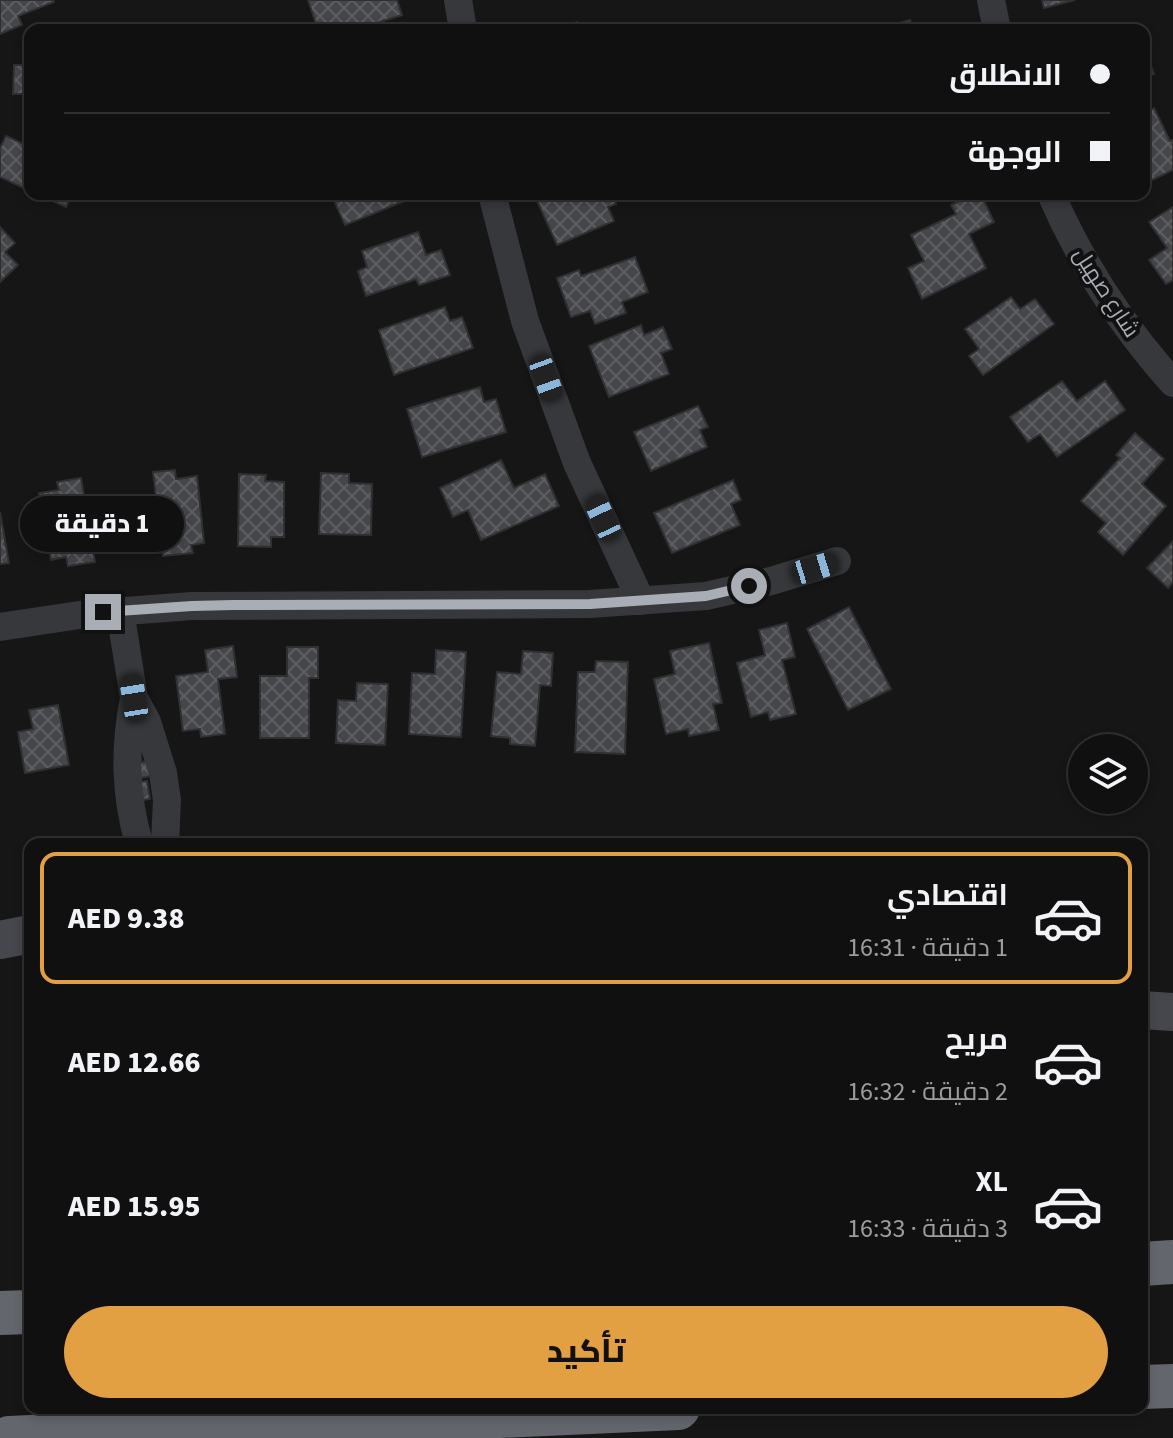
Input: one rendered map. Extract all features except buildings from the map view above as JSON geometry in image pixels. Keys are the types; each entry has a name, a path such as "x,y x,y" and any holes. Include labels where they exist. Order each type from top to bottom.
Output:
{"highway":[{"path":"1148,1264 1173,1262"},
{"path":"0,1313 24,1312"},
{"path":"9,1438 544,1414"}],"street":[{"path":"458,0 462,24"},
{"path":"991,0 996,24"},
{"path":"494,200 525,321 577,463 641,601"},
{"name":"شارع صهيل","path":"1054,200 1106,296 1163,355 1173,383"},
{"path":"0,627 120,611 206,606 590,604 706,596 837,561"},
{"path":"120,611 134,698 127,751 128,802 137,838"},
{"path":"134,698 147,722 163,773 167,800 166,838"},
{"path":"127,751 156,749"},
{"path":"0,940 24,935"},
{"path":"1148,1010 1173,1012"}],"route":[{"path":"103,612 233,605 590,604 706,596 749,586"}]}
